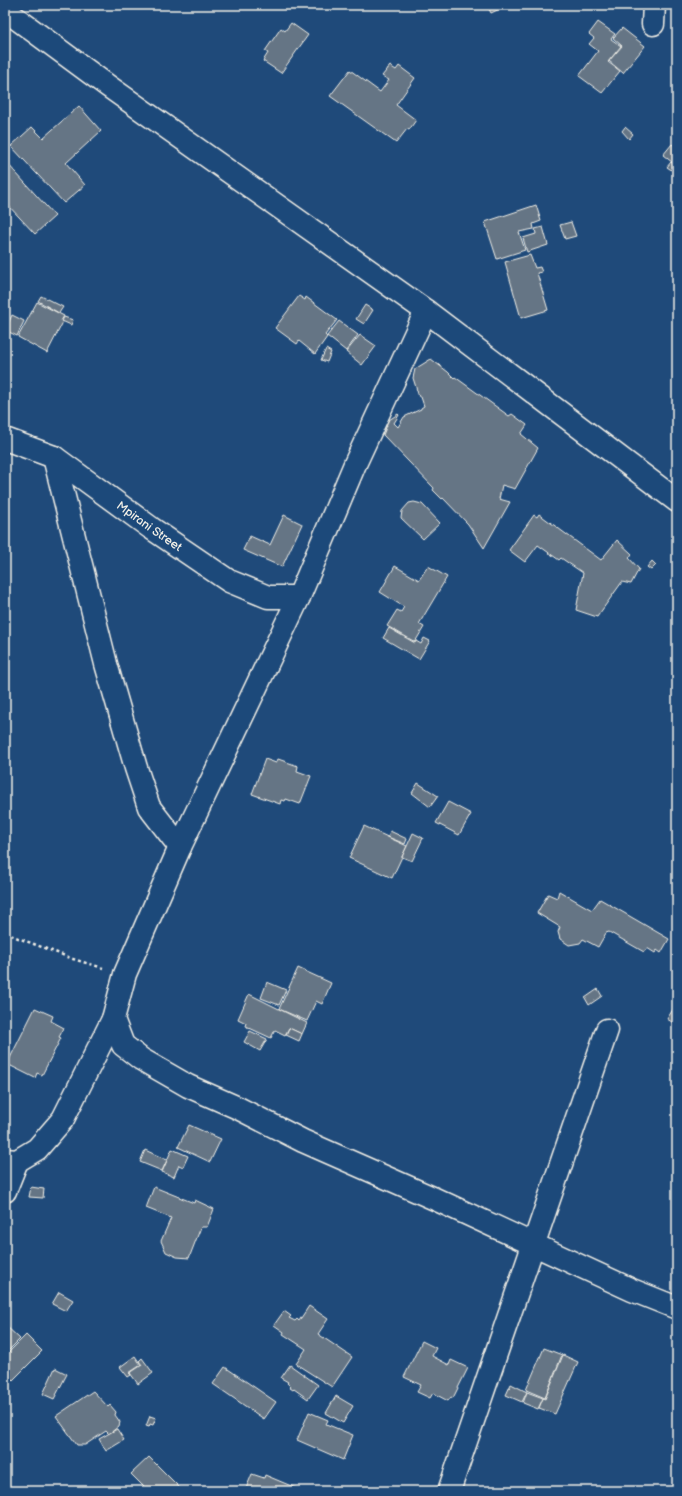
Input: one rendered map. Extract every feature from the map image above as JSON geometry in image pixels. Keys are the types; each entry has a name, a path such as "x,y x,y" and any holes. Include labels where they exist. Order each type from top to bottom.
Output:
{"street":[{"path":"5,10 108,86 426,311 677,501"},
{"path":"5,1191 11,1161 37,1149 63,1119 113,1019 125,974 180,847 300,597 355,464 426,311"},
{"name":"Mpirani Street","path":"5,439 54,457 104,495 229,581 268,597 300,597"},
{"path":"54,457 106,664 136,768 149,806 180,847"},
{"path":"113,1019 123,1045 141,1059 188,1086 238,1108 303,1141 435,1199 632,1290 677,1308"},
{"path":"449,1491 607,1030"}],"path":[{"path":"5,933 73,959 125,974"}],"building":[{"path":"487,5 506,5 506,6 491,13"},
{"path":"598,22 615,34 611,39 621,46 608,62 620,71 602,93 579,76 598,51 589,44 594,38 589,34"},
{"path":"291,23 308,35 281,73 263,61 268,53 265,51 281,28 285,31"},
{"path":"622,28 645,46 623,73 609,61 622,46 613,38"},
{"path":"390,66 396,70 399,66 415,78 396,105 416,120 409,130 407,129 396,143 330,96 350,70 380,92 389,80 382,76"},
{"path":"79,106 101,131 66,163 85,185 64,203 11,146 32,127 43,138"},
{"path":"625,127 633,134 629,139 622,131"},
{"path":"672,144 677,148 677,166 663,155"},
{"path":"6,162 55,216 35,234 5,202"},
{"path":"671,162 677,167 673,171 667,167"},
{"path":"536,205 541,221 533,224 534,229 519,232 525,250 497,259 485,222"},
{"path":"571,222 576,236 565,239 560,225"},
{"path":"543,227 548,245 527,252 523,238 536,234 535,229"},
{"path":"530,255 535,268 540,267 542,272 537,273 548,310 521,318 505,262"},
{"path":"41,296 63,307 59,313 38,301"},
{"path":"299,296 305,300 306,297 337,320 325,335 327,337 315,354 299,341 297,344 275,328"},
{"path":"37,302 64,316 61,321 63,322 47,353 18,337"},
{"path":"365,305 373,310 364,324 356,319"},
{"path":"12,315 24,321 17,336 5,330"},
{"path":"64,317 73,320 71,325 62,321"},
{"path":"339,321 358,335 346,351 327,336"},
{"path":"360,335 376,346 362,365 346,352"},
{"path":"326,349 331,352 327,362 321,360"},
{"path":"431,359 454,378 455,377 509,416 512,414 527,425 521,434 538,448 515,489 502,485 499,499 510,502 484,548 468,524 443,498 442,499 433,490 434,488 383,435 387,425 383,424 384,418 389,420 398,414 399,415 394,423 398,427 404,417 424,406 421,397 419,397 413,378 415,369"},
{"path":"414,502 422,504 440,523 423,539 401,518 402,511 409,503"},
{"path":"539,514 601,560 617,540 632,554 629,558 639,569 631,584 622,582 597,617 576,610 583,573 561,558 559,560 538,545 525,562 509,550 534,515 537,517"},
{"path":"284,515 302,524 282,567 243,550 250,536 270,545"},
{"path":"652,561 656,565 651,570 647,567"},
{"path":"395,566 419,580 428,566 447,577 419,624 424,627 415,642 387,626 397,610 401,612 404,607 380,592"},
{"path":"389,628 415,643 416,641 421,644 424,638 430,641 419,659 383,638"},
{"path":"265,759 276,763 278,759 298,766 297,771 311,776 300,804 286,799 285,801 281,800 280,804 252,794"},
{"path":"418,783 438,796 430,807 412,793"},
{"path":"448,802 471,814 459,835 436,823"},
{"path":"364,826 407,846 392,878 349,858"},
{"path":"390,831 407,839 405,844 388,837"},
{"path":"413,833 423,838 412,861 402,857"},
{"path":"559,891 592,910 600,899 669,939 661,953 657,950 655,953 647,948 644,952 609,932 606,933 598,947 583,939 580,943 569,945 560,939 558,932 560,927 537,913 548,894 557,898"},
{"path":"298,968 331,983 322,1004 316,1001 307,1021 279,1009"},
{"path":"267,982 286,990 279,1005 261,998"},
{"path":"598,989 602,996 589,1005 585,998"},
{"path":"249,994 307,1023 302,1034 289,1028 285,1035 275,1030 271,1038 245,1026 246,1023 238,1019"},
{"path":"677,1003 677,1025 667,1019"},
{"path":"35,1008 53,1016 51,1021 64,1028 59,1037 61,1038 42,1075 37,1073 35,1078 7,1064"},
{"path":"289,1028 302,1034 299,1041 286,1035"},
{"path":"250,1031 267,1039 260,1051 244,1042"},
{"path":"189,1125 221,1139 210,1162 178,1147"},
{"path":"172,1149 188,1156 183,1167 179,1165 174,1177 162,1172"},
{"path":"145,1150 167,1160 162,1171 140,1162"},
{"path":"31,1187 44,1189 43,1198 29,1197"},
{"path":"154,1187 194,1203 195,1200 214,1209 207,1227 201,1227 189,1258 177,1257 166,1252 161,1241 171,1218 146,1208"},
{"path":"59,1292 73,1300 66,1311 52,1304"},
{"path":"309,1306 328,1319 318,1334 352,1357 332,1387 296,1364 306,1349 283,1334 284,1332 274,1325 284,1311 291,1316 289,1318 295,1321 297,1319 299,1321"},
{"path":"5,1325 20,1339 7,1352 5,1350"},
{"path":"26,1335 42,1351 13,1380 5,1373 5,1366 10,1361 5,1356"},
{"path":"422,1341 436,1348 432,1356 449,1365 451,1360 468,1368 453,1398 451,1397 448,1401 433,1393 430,1398 417,1392 421,1385 404,1377"},
{"path":"544,1348 562,1355 545,1398 526,1390"},
{"path":"563,1355 578,1362 555,1414 539,1408 543,1398 545,1399"},
{"path":"5,1356 9,1361 5,1365"},
{"path":"135,1356 141,1365 129,1373 131,1375 128,1377 120,1367"},
{"path":"142,1358 153,1373 138,1384 130,1373 142,1365 139,1361"},
{"path":"290,1365 318,1385 308,1399 294,1389 293,1390 290,1388 291,1387 287,1383 288,1382 281,1378"},
{"path":"225,1367 276,1402 264,1419 213,1384"},
{"path":"55,1368 67,1374 54,1399 43,1394"},
{"path":"511,1384 527,1392 522,1402 506,1395"},
{"path":"93,1391 108,1407 110,1405 116,1412 115,1415 120,1422 119,1426 109,1434 106,1431 85,1445 77,1445 56,1416"},
{"path":"527,1392 543,1398 538,1409 523,1403"},
{"path":"336,1396 353,1406 343,1423 326,1413"},
{"path":"309,1412 328,1420 326,1424 353,1435 343,1460 297,1440"},
{"path":"150,1416 156,1418 153,1425 150,1424 149,1427 146,1426"},
{"path":"117,1429 124,1440 106,1451 99,1439"},
{"path":"149,1457 183,1491 146,1491 147,1490 131,1474"},
{"path":"252,1474 264,1478 265,1475 296,1488 295,1491 245,1491"}]}
